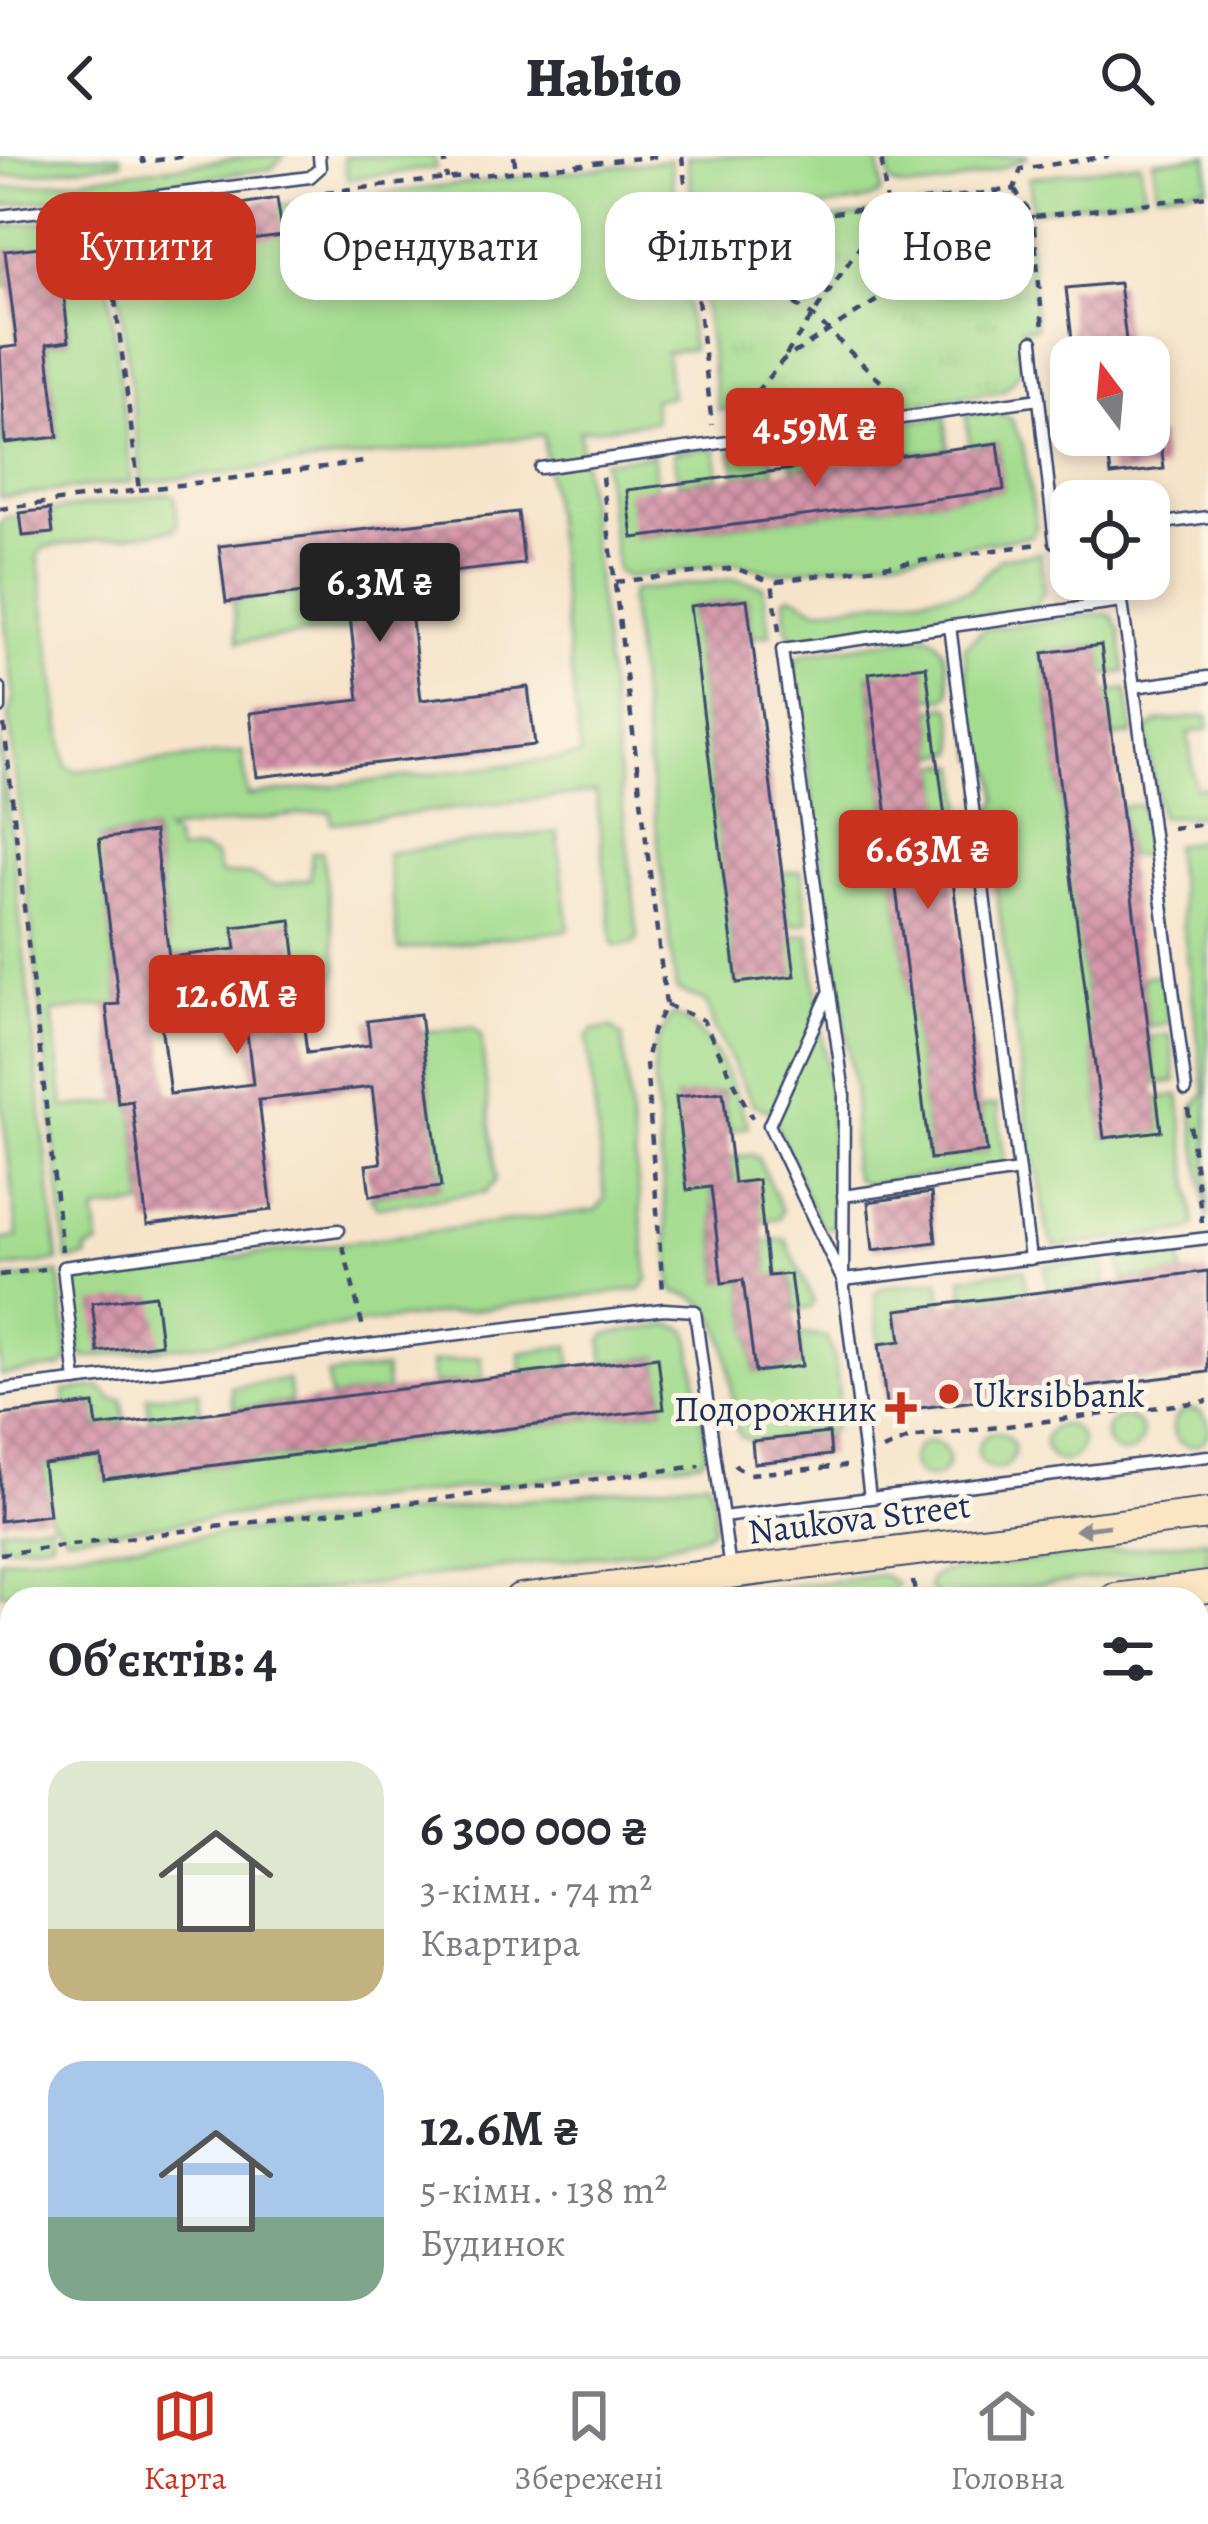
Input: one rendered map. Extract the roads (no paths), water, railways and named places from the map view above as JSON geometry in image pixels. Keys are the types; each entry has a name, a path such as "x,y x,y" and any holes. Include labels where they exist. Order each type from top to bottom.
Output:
{"main road":[{"name":"Naukova Street","path":"617,1587 1208,1514"}],"lane":[{"path":"0,216 310,177 320,168 319,156"},
{"path":"1033,341 1050,497"},
{"path":"540,467 1039,399"},
{"path":"1170,522 1208,517"},
{"path":"1088,600 1089,607"},
{"path":"870,1498 842,1280 844,1093 782,650 1122,602 1186,1090"},
{"path":"950,626 1030,1259"},
{"path":"1134,687 1208,677"},
{"path":"0,688 1,708"},
{"path":"830,992 769,1125 842,1280"},
{"path":"843,1196 1019,1171"},
{"path":"76,1381 63,1267 339,1230"},
{"path":"842,1280 1206,1238"},
{"path":"0,1390 664,1309 695,1311 731,1573"},
{"path":"723,1516 1208,1456"}],"place":[{"name":"Ukrsibbank","path":"949,1394"},
{"name":"Подорожник","path":"901,1408"}]}
